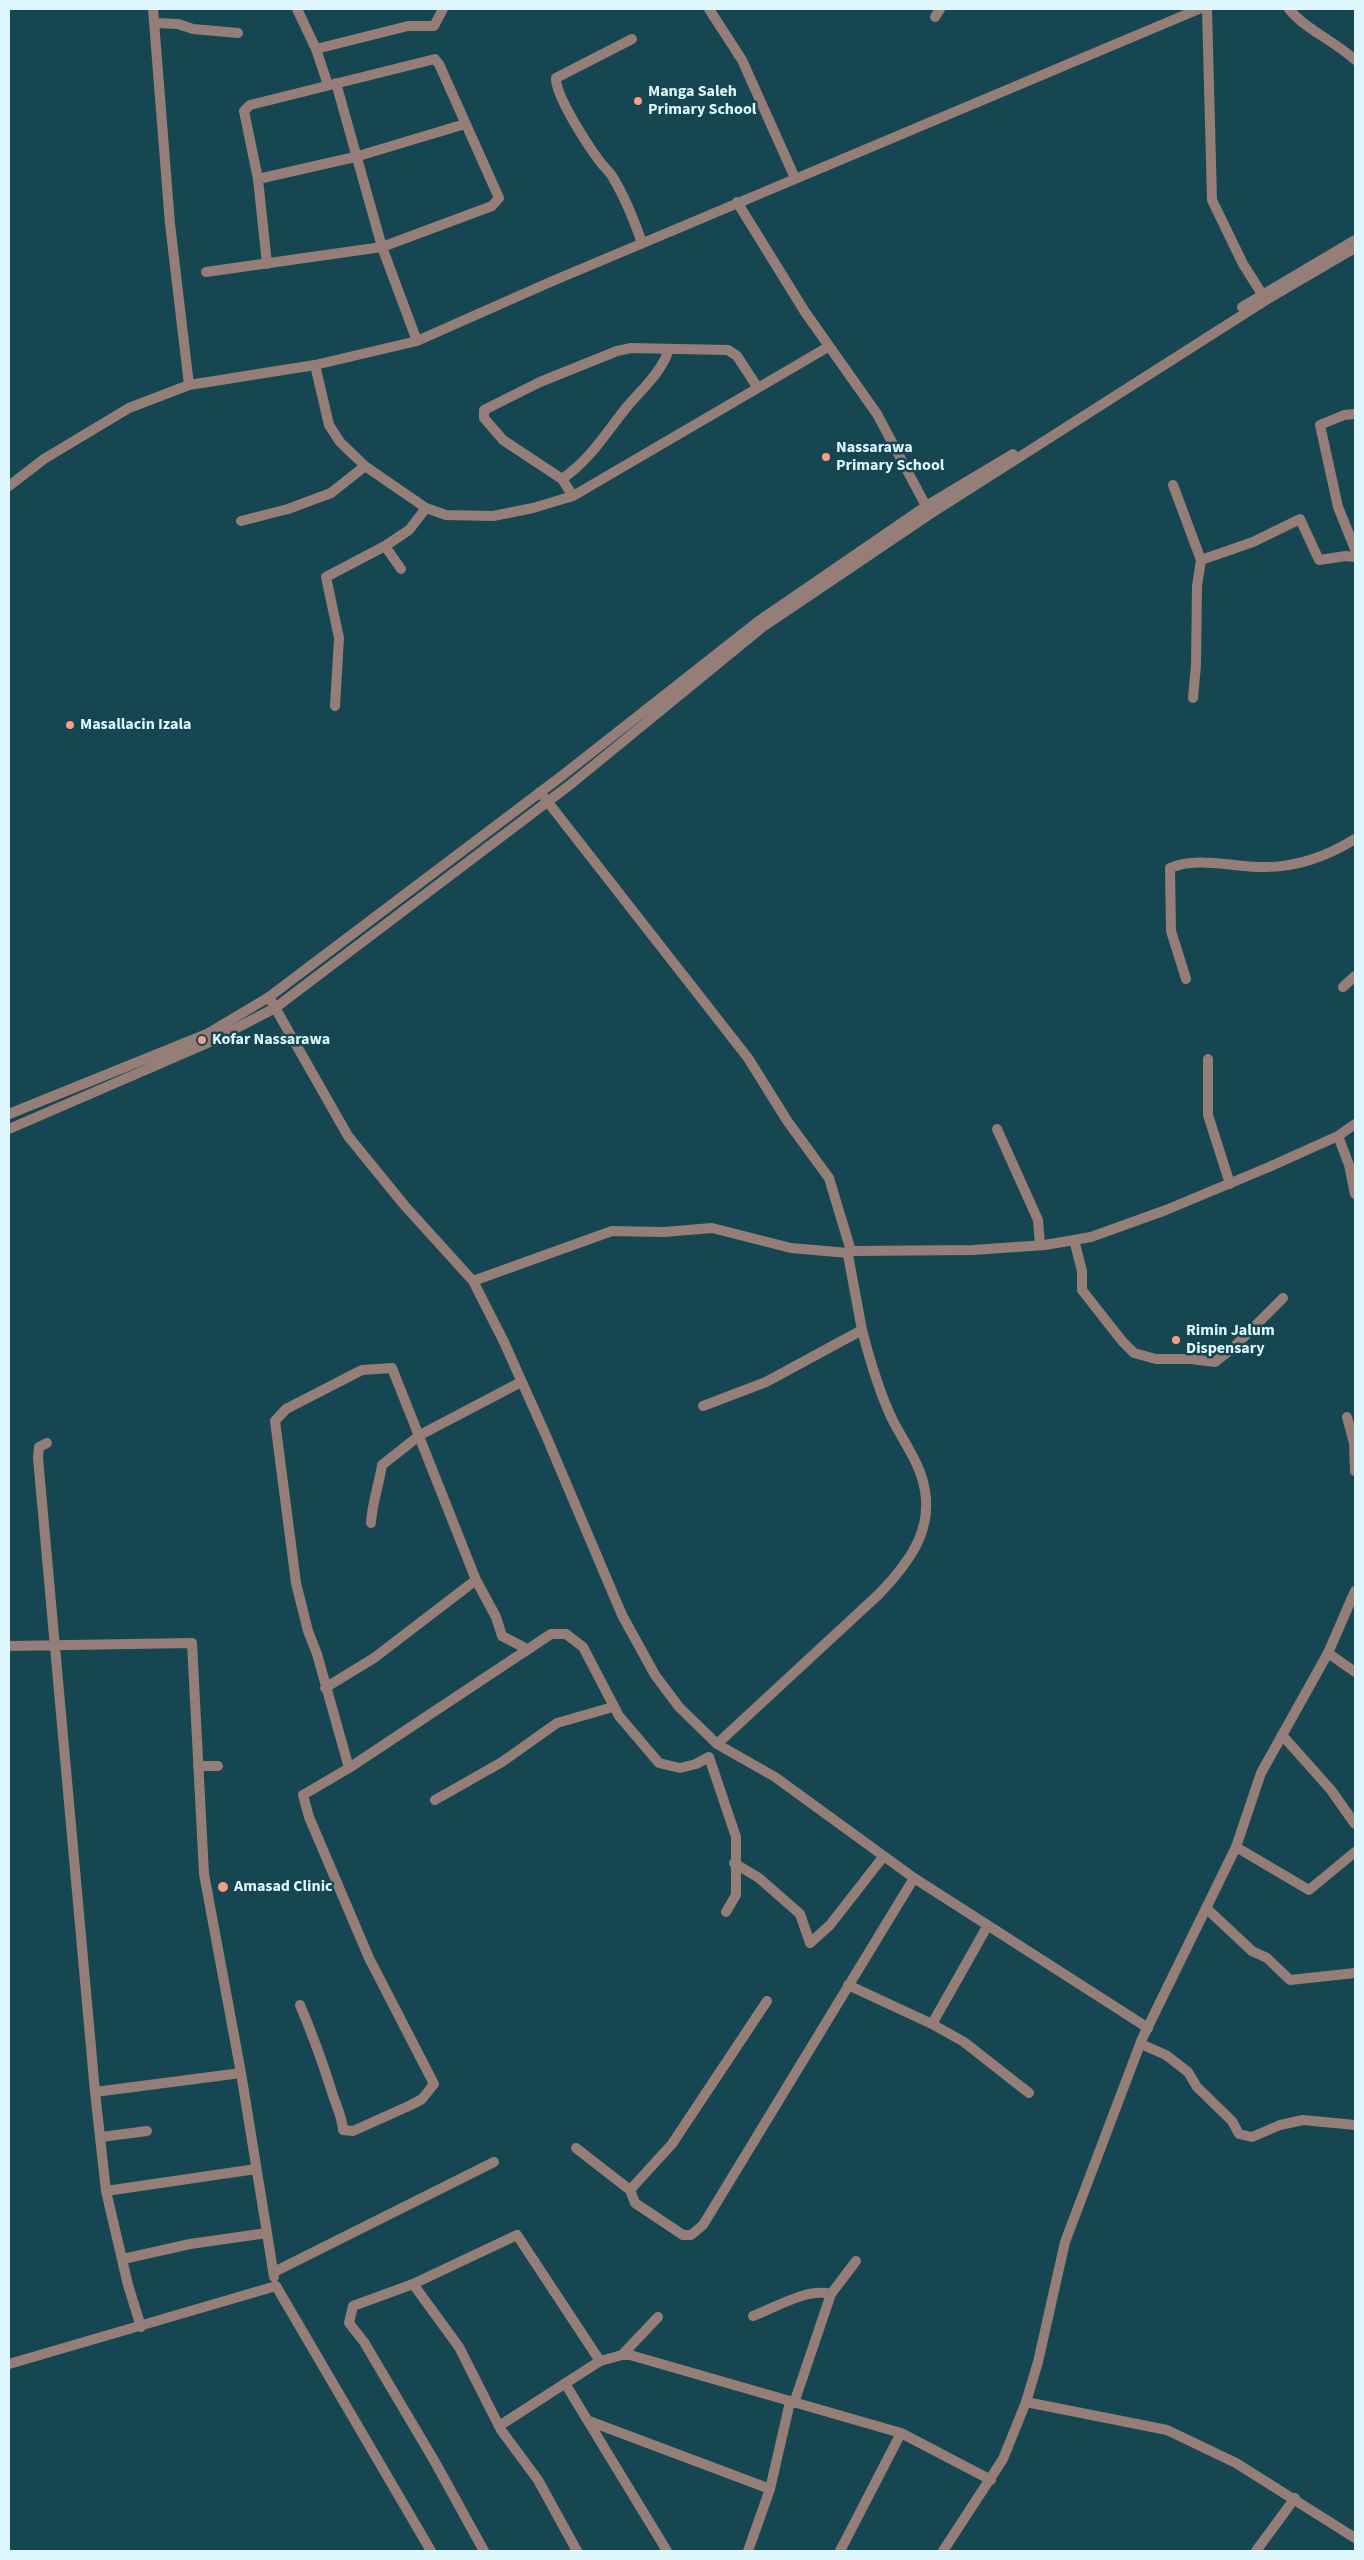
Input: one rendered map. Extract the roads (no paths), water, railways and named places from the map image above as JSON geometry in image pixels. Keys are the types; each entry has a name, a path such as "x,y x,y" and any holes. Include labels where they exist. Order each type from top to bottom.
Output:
{"street":[{"path":"153,9 170,224 189,385"},
{"path":"297,9 332,84 382,247 417,341"},
{"path":"316,49 408,26 434,26 443,9"},
{"path":"709,9 742,60 795,178"},
{"path":"9,486 44,459 129,408 189,385 316,365 417,341 642,242 1198,9"},
{"path":"1207,9 1212,200 1242,264 1262,294"},
{"path":"1289,9 1297,20 1323,34 1355,60"},
{"path":"155,23 178,24 193,30 238,33"},
{"path":"632,39 568,70 556,78 555,82 562,98 597,158 612,176 630,210 642,242"},
{"path":"206,272 267,264 382,247 492,206 499,198 440,64 435,60 332,84 250,105 244,111 258,180 267,264"},
{"path":"258,180 355,158 465,124"},
{"path":"737,202 828,347 876,414 926,506"},
{"path":"9,1114 207,1034 269,997 540,792 760,620 926,506 1066,422 1262,294 1355,240"},
{"path":"9,1130 210,1042 275,1008 547,801 764,626 930,514 1266,300 1355,248"},
{"path":"316,365 329,425 340,442 365,466 426,508 446,516 493,516 573,496 828,347"},
{"path":"573,496 562,479 504,440 484,418 484,410 540,382 618,351 644,348 728,350 738,356 758,388"},
{"path":"562,479 588,459 655,374 670,349"},
{"path":"1355,414 1344,415 1320,425 1338,506 1355,549"},
{"path":"241,521 288,509 331,493 365,466"},
{"path":"1173,485 1201,560 1197,586 1196,665 1193,698"},
{"path":"335,706 339,638 326,577 385,546 408,530 426,508"},
{"path":"1201,560 1253,542 1300,519 1320,560 1346,556 1355,557"},
{"path":"385,546 400,570"},
{"path":"540,792 748,1058 788,1122 830,1178 850,1252 862,1330 880,1391 920,1473 926,1508 923,1531 914,1550 897,1576 717,1744"},
{"path":"1186,980 1171,930 1170,868 1198,862 1262,867 1295,865 1332,853 1355,839"},
{"path":"1343,987 1355,976"},
{"path":"269,997 348,1136 405,1206 473,1281 521,1382 622,1615 641,1652 679,1707 717,1744 774,1777 914,1878 1148,2028"},
{"path":"1208,1059 1208,1115 1230,1184"},
{"path":"473,1281 612,1231 664,1232 712,1228 792,1248 850,1252 973,1250 1040,1245 1074,1240 1166,1210 1230,1184 1338,1136 1355,1124"},
{"path":"997,1129 1038,1220 1040,1245"},
{"path":"1338,1136 1349,1165 1355,1194"},
{"path":"1074,1240 1082,1271 1082,1290 1122,1341 1134,1353 1149,1357 1215,1362 1234,1347 1283,1298"},
{"path":"703,1406 766,1382 862,1330"},
{"path":"349,1768 296,1583 275,1421 286,1409 362,1370 392,1368 476,1580 496,1616 502,1636 527,1649"},
{"path":"371,1523 372,1505 377,1494 382,1465 420,1435 521,1382"},
{"path":"1347,1417 1354,1443 1355,1471"},
{"path":"47,1443 39,1447 38,1458 95,2092 106,2192 141,2327"},
{"path":"325,1688 374,1658 476,1580"},
{"path":"943,2551 1004,2459 1026,2402 1038,2362 1065,2242 1140,2044 1236,1847 1261,1773 1328,1652 1355,1591"},
{"path":"300,2006 324,2063 331,2090 342,2116 343,2130 353,2131 422,2099 434,2084 369,1958 309,1817 303,1795 349,1768 551,1634 566,1634 583,1647 613,1707 659,1762 680,1768 696,1764 710,1757 736,1837 734,1863 736,1896 726,1912"},
{"path":"9,1646 192,1643 204,1874 241,2073 276,2286 431,2551"},
{"path":"1328,1652 1355,1672"},
{"path":"436,1800 502,1762 557,1723 613,1707"},
{"path":"1282,1735 1331,1790 1355,1824"},
{"path":"198,1766 218,1766"},
{"path":"1236,1847 1309,1890 1355,1852"},
{"path":"734,1863 759,1878 800,1914 810,1943 830,1926 883,1857"},
{"path":"576,2148 630,2190 635,2203 683,2235 691,2235 704,2225 914,1878"},
{"path":"1206,1908 1252,1951 1267,1958 1290,1980 1355,1973"},
{"path":"932,2024 988,1925"},
{"path":"848,1985 932,2024 964,2042 1029,2093"},
{"path":"630,2190 672,2144 767,2001"},
{"path":"1140,2044 1166,2055 1188,2072 1198,2087 1232,2121 1239,2134 1252,2137 1280,2125 1303,2120 1355,2125"},
{"path":"95,2092 241,2073"},
{"path":"101,2137 147,2131"},
{"path":"274,2272 494,2162"},
{"path":"106,2192 256,2169"},
{"path":"123,2260 190,2244 267,2234"},
{"path":"484,2551 435,2462 364,2342 349,2323 354,2306 413,2284 517,2235 600,2361"},
{"path":"748,2551 770,2489 792,2402 831,2294 856,2261"},
{"path":"413,2284 459,2347 499,2426 538,2480 577,2551"},
{"path":"9,2364 276,2286"},
{"path":"754,2316 807,2294 820,2292 831,2294"},
{"path":"622,2355 658,2317"},
{"path":"499,2426 566,2385 600,2361 622,2355 630,2355 901,2433 991,2480"},
{"path":"566,2385 667,2551"},
{"path":"1026,2402 1167,2430 1236,2463 1295,2498 1355,2538"},
{"path":"589,2421 770,2489"},
{"path":"840,2551 901,2433"},
{"path":"1256,2551 1295,2498"}],"place":[{"name":"Manga Saleh Primary School","path":"638,101"},
{"name":"Nassarawa Primary School","path":"826,457"},
{"name":"Masallacin Izala","path":"70,725"},
{"name":"Kofar Nassarawa","path":"202,1040"},
{"name":"Rimin Jalum Dispensary","path":"1176,1340"},
{"name":"Amasad Clinic","path":"223,1887"}]}
